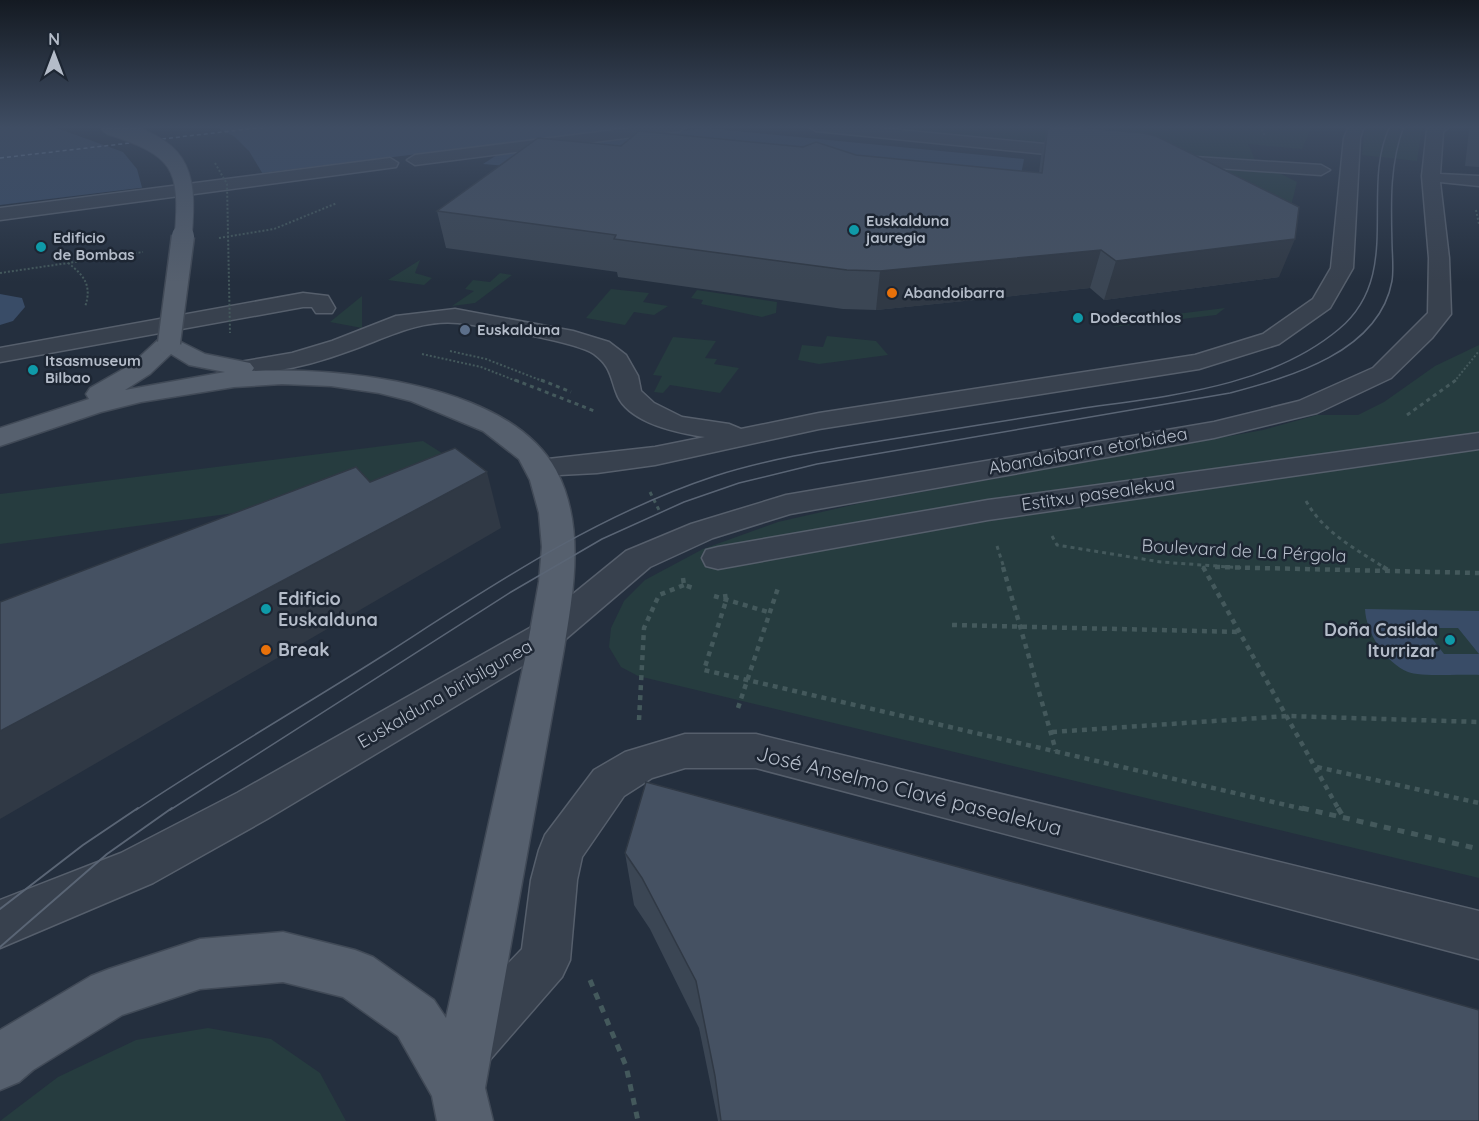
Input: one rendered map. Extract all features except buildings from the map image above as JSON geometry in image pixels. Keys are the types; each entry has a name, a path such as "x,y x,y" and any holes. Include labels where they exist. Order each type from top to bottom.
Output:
{"main road":[{"path":"52,417 102,393 141,369 169,343 187,197 183,178"},
{"path":"169,343 198,360 296,376"},
{"name":"Euskalduna biribilgunea","path":"0,438 52,417 122,398 192,384 257,376 296,376 371,384 450,404 492,425 520,445 540,467 555,518 559,556 548,633"},
{"path":"463,1085 548,633"},
{"path":"0,1063 14,1051 110,994 200,964 283,957 355,975 416,1018 463,1085"}],"street":[{"path":"0,214 273,178"},
{"path":"540,467 597,464 655,456 748,434 819,421 1199,362 1271,339 1322,303 1342,268 1349,178"},
{"name":"Abandoibarra etorbidea","path":"548,633 638,559 713,528 786,505 1214,430 1308,407 1382,373 1424,333 1438,314 1439,258 1431,178"},
{"path":"1449,178 1479,181"},
{"path":"0,354 303,300 320,301 324,308"},
{"path":"243,368 295,360 341,346 396,323 455,316 573,338 600,347 617,360 625,376 629,394 645,409 675,424 748,434"},
{"name":"Estitxu pasealekua","path":"718,558 1033,503 1479,441"},
{"name":"Euskalduna biribilgunea","path":"0,924 137,868 262,800 548,633"},
{"name":"José Anselmo Clavé pasealekua","path":"463,1085 545,960 554,880 561,850 609,783 640,764 685,751 756,751 1479,935"}],"path":[{"path":"217,239 274,229 340,202"},
{"path":"0,273 149,251"},
{"path":"1281,467 1301,486 1312,513 1324,525 1389,571"},
{"name":"Boulevard de La Pérgola","path":"1033,503 1057,545 1105,556 1203,566 1479,573"},
{"path":"988,510 1056,751"},
{"path":"718,558 726,601 704,670 1479,849"},
{"path":"1203,566 1344,818"},
{"path":"952,625 1240,632"},
{"path":"1052,732 1288,716 1479,722"},
{"path":"1316,767 1479,803"}],"green space":[{"path":"1186,178 1290,178 1297,182 1285,230"},
{"path":"420,260 415,273 432,278 424,285 388,280"},
{"path":"500,273 512,275 475,303 452,306 474,291 465,289 473,280 490,282"},
{"path":"611,289 649,293 643,302 668,306 654,315 634,312 625,325 586,318"},
{"path":"697,290 777,302 776,313 762,317 701,304 703,300 691,298"},
{"path":"362,296 362,328 330,322"},
{"path":"1225,308 1216,315 1113,327 1136,319"},
{"path":"827,336 876,341 888,355 819,364 798,360 802,345 823,347"},
{"path":"673,337 716,341 705,358 717,359 714,364 739,368 720,393 670,385 663,393 654,392 662,376 653,375"},
{"path":"1479,345 1479,878 638,676 621,667 609,647 611,628 624,601 645,580 703,549 778,522 861,503 1263,430 1317,415 1358,415 1384,402 1435,366"},
{"path":"423,441 445,455 461,483 0,544 0,494"},
{"path":"208,1028 271,1039 320,1073 346,1121 0,1121 58,1077 136,1040"}],"water":[{"path":"0,178 219,178 0,205"},
{"path":"664,178 1020,178 1015,206"},
{"path":"0,294 22,298 25,307 13,321 0,325"},
{"path":"1365,609 1479,611 1479,654 1479,675 1408,672 1392,661 1378,646 1369,628","holes":["1424,628 1458,628 1479,654 1444,654"]}],"pier":[{"path":"140,178 245,178 143,191"}],"tram line":[{"path":"136,810 503,579 585,532 670,492 735,470 797,455 1180,394 1249,377 1281,365 1311,349 1339,329 1359,307 1370,284 1376,258 1378,178"},
{"path":"170,810 511,592 602,539 684,502 739,483 817,464 1230,393 1304,370 1328,358 1351,344 1370,327 1384,306 1392,281 1393,178"},
{"path":"0,909 83,845 138,808"},
{"path":"0,947 107,854 172,808"}],"place":[{"name":"Euskalduna jauregia","path":"854,230"},
{"name":"Edificio de Bombas","path":"41,247"},
{"name":"Abandoibarra","path":"892,293"},
{"name":"Dodecathlos","path":"1078,318"},
{"name":"Euskalduna","path":"465,330"},
{"name":"Itsasmuseum Bilbao","path":"33,370"},
{"name":"Edificio Euskalduna","path":"266,609"},
{"name":"Doña Casilda Iturrizar","path":"1450,640"},
{"name":"Break","path":"266,650"}]}
